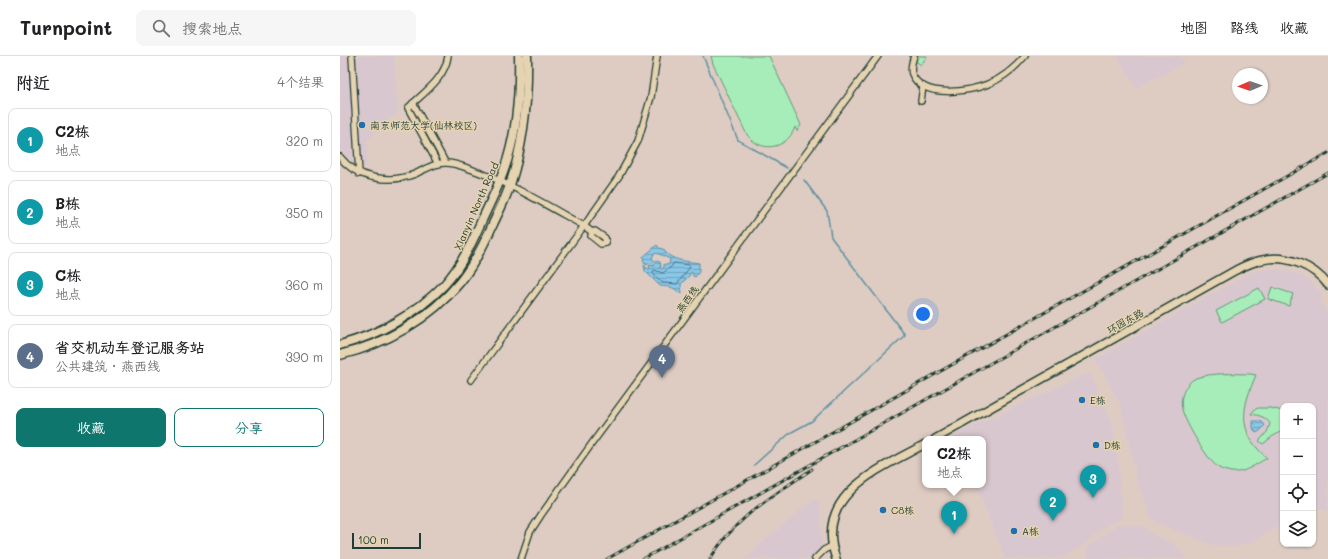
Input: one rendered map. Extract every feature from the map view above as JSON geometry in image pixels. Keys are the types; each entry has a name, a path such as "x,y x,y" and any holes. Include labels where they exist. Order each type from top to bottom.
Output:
{"main road":[{"name":"Xianyin North Road","path":"340,345 363,338 388,327 420,306 443,286 461,262 477,233 500,181 512,141 519,89 519,56"},
{"name":"Xianyin North Road","path":"340,355 366,348 399,331 428,313 450,292 470,268 510,186 525,121 527,56"}],"street":[{"path":"352,56 360,174"},
{"path":"438,164 408,108 440,76 448,56"},
{"path":"471,380 619,176 638,141 651,97 657,56"},
{"name":"燕西线","path":"521,559 530,532 545,509 878,56"},
{"path":"914,56 912,74 918,82 923,86 947,92 976,88 989,84 1002,77 1025,56"},
{"path":"921,101 923,86"},
{"path":"413,104 445,162"},
{"path":"340,157 342,163 360,174 375,178 388,179 401,178 445,162 458,165 510,186 584,226 592,232"},
{"name":"环园东路","path":"940,436 1236,270 1253,262 1272,259 1294,262 1305,266 1317,274 1328,285"},
{"path":"836,559 832,546 833,524 836,513 847,493 863,479 922,446"},
{"path":"815,559 824,550 832,546"}],"shaded area":[{"name":"南京师范大学(仙林校区)","path":"340,56 394,56 398,111 368,140 366,167 355,164 340,151"},
{"path":"1117,56 1181,56 1185,63 1136,88"},
{"path":"1268,269 1285,270 1303,276 1323,294 1320,300 1328,313 1328,510 1316,509 1316,403 1280,403 1280,524 1254,542 1232,547 1212,545 1156,523 1151,518 1137,482 1121,406 1096,359 1251,272"},
{"path":"1086,374 1091,375 1112,422 1118,458 1123,518 1105,526 1087,543 1062,558 1005,559 977,488 986,488 986,436 958,436 958,433"},
{"path":"813,500 820,501 823,559 744,559 769,536"},
{"path":"1117,524 1144,526 1152,534 1174,544 1187,559 1088,559 1086,547 1090,546"}],"green space":[{"path":"711,56 769,56 801,125 797,131 795,127 786,141 779,145 765,146 752,140 746,133 713,64"},
{"path":"909,56 927,56 921,65"},
{"path":"1272,287 1293,294 1289,306 1268,299"},
{"path":"1259,288 1265,299 1222,322 1216,311"},
{"path":"1216,374 1256,375 1247,398 1245,409 1246,429 1257,448 1267,458 1241,472 1231,472 1220,469 1209,458 1184,415 1181,400 1186,387 1196,378"},
{"path":"1258,408 1270,408 1280,410 1280,432 1263,444 1259,441 1267,432 1270,424 1265,418 1251,414"}],"water":[{"path":"657,245 674,258 699,263 699,272 695,277 691,272 681,284 682,293 679,293 673,288 660,286 645,271 644,265 648,269 650,269 649,265 655,266 653,263 647,265 644,263 643,257","holes":["654,253 670,259 669,265 664,264 662,269 659,267 661,267 660,262 652,259"]},
{"path":"1253,421 1261,421 1265,425 1256,433 1253,428"}],"waterway":[{"path":"703,56 738,140 787,168"},
{"path":"754,465 790,433 812,421 905,335 831,237 827,211 804,180"}],"railway":[{"path":"607,559 1328,153"},
{"path":"643,559 1328,173"},
{"path":"710,559 720,544 743,519 769,498 812,469"}],"place":[{"name":"南京师范大学(仙林校区)","path":"362,125"},
{"name":"省交机动车登记服务站","path":"662,378"},
{"name":"E栋","path":"1082,400"},
{"name":"D栋","path":"1096,445"},
{"name":"C栋","path":"1093,498"},
{"name":"C8栋","path":"883,510"},
{"name":"B栋","path":"1053,521"},
{"name":"A栋","path":"1014,531"},
{"name":"C2栋","path":"954,534"}]}
